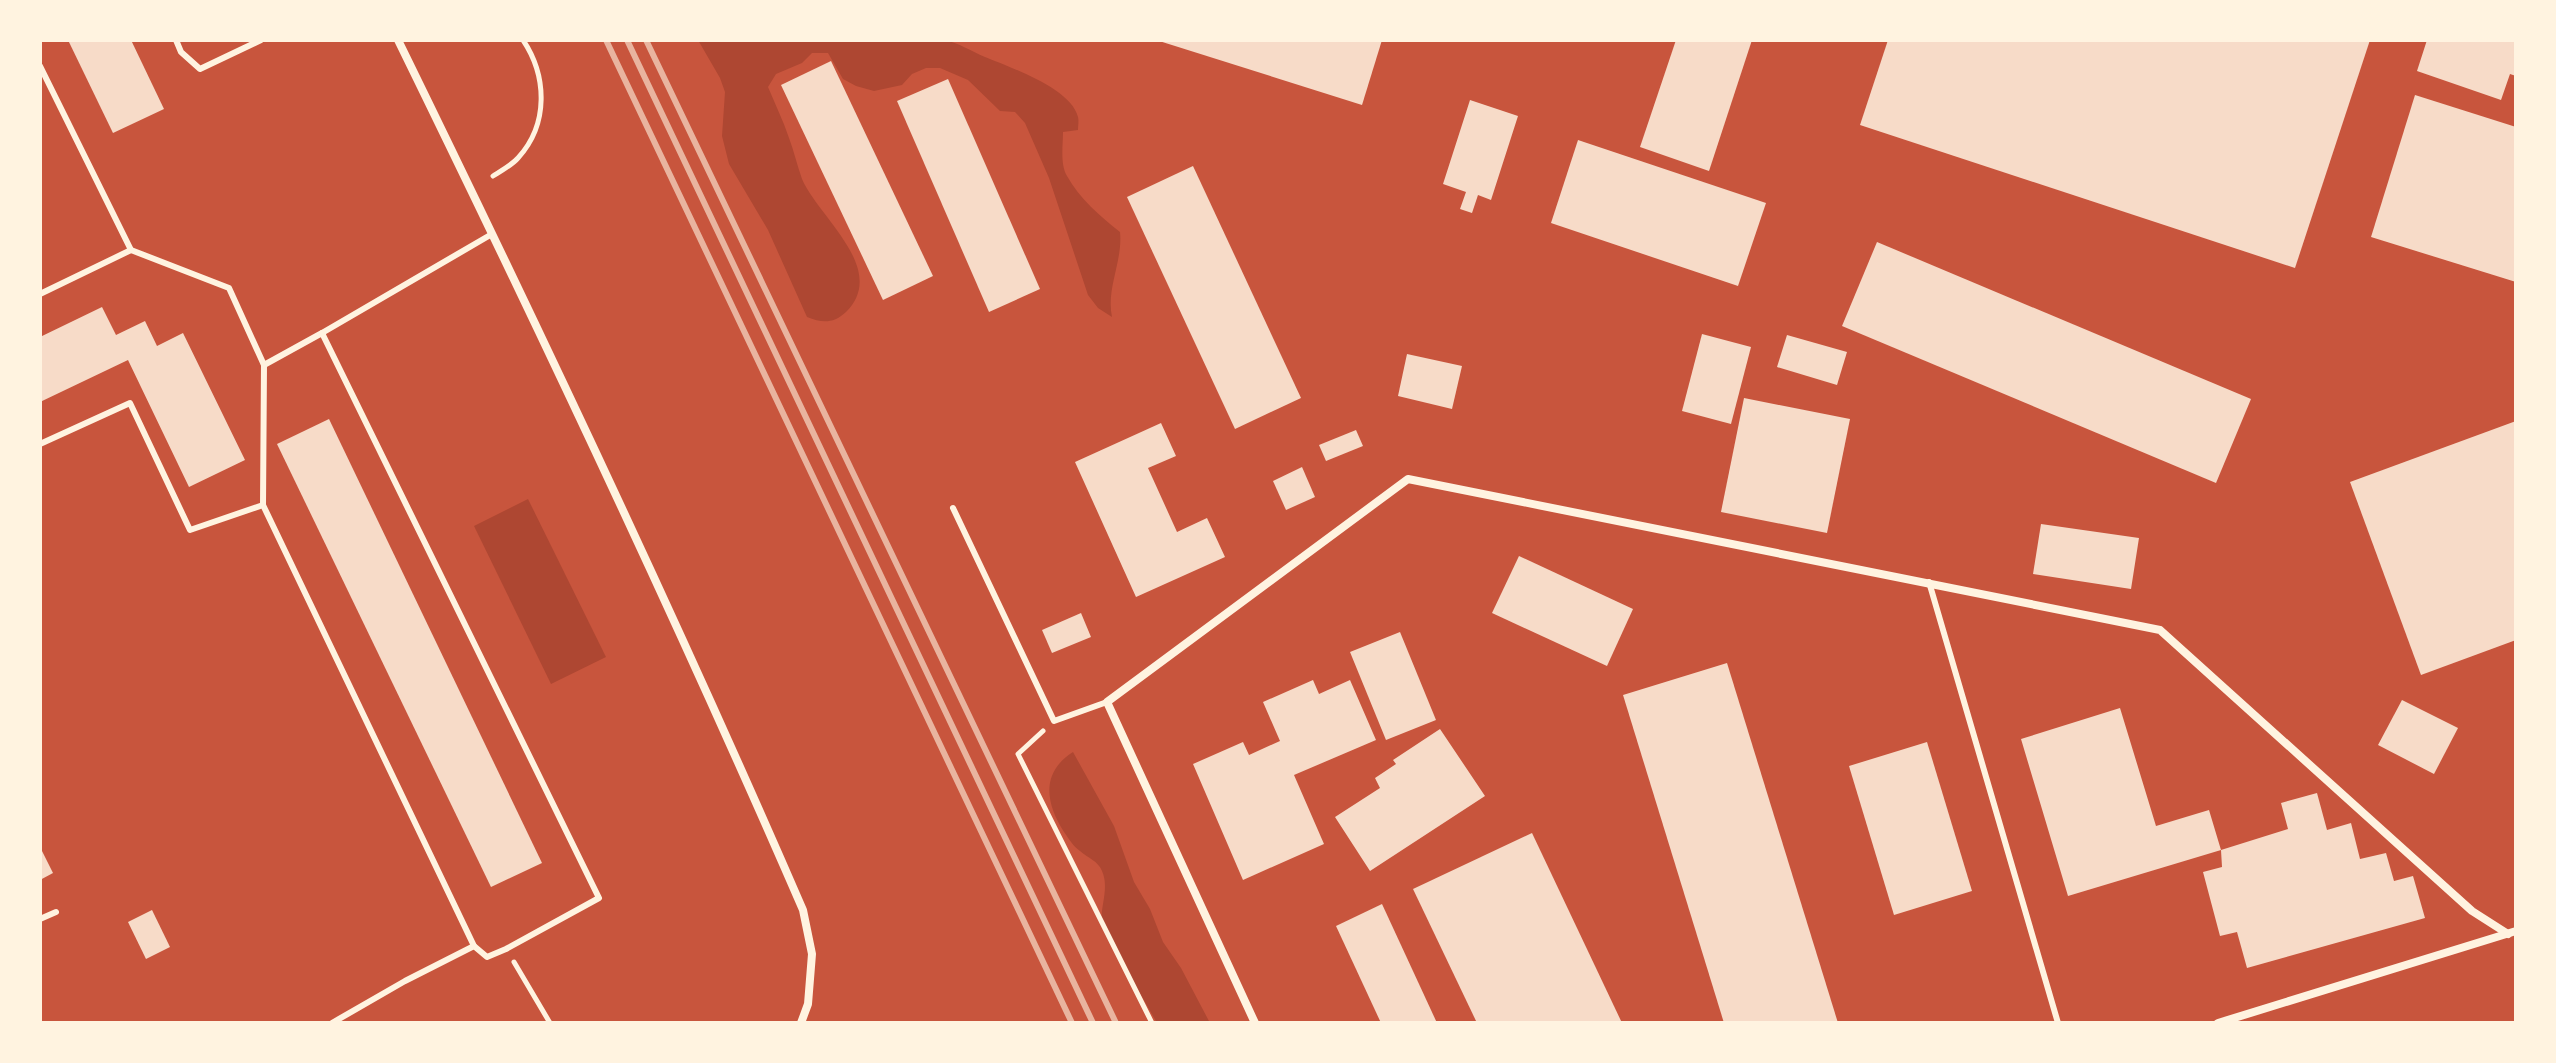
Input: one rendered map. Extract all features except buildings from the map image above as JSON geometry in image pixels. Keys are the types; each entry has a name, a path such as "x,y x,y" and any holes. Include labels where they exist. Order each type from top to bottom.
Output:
{"street":[{"path":"398,40 668,607 803,910 812,954 808,1004 801,1023"},
{"path":"1255,1023 1107,702 1408,479 2160,630 2472,911 2512,932"},
{"path":"2218,1023 2512,932"}],"lane":[{"path":"176,40 181,52 200,69 261,40"},
{"path":"40,66 131,250 229,288 264,365 263,505 474,946 487,957 599,898 322,333"},
{"path":"264,365 492,234"},
{"path":"40,294 131,250"},
{"path":"40,444 130,403 190,530 263,505"},
{"path":"953,508 1054,721 1107,702"},
{"path":"1929,582 2058,1023"},
{"path":"40,919 56,912"},
{"path":"332,1023 474,946"}],"path":[{"path":"493,176 518,158 534,133 542,107 542,83 534,56 523,40"},
{"path":"1054,721 1018,754 1152,1023"},
{"path":"506,949 550,1023"}],"shaded area":[{"path":"698,40 944,40 1052,88 1073,107 1078,119 1078,130 1063,132 1063,160 1067,176 1084,199 1120,232 1111,296 1112,317 1098,308 1088,295 1049,178 1025,123 1015,112 1000,111 968,80 940,68 926,68 912,74 902,85 874,91 843,79 828,53 812,53 802,63 776,74 768,87 787,131 802,179 846,244 860,278 857,295 846,312 837,319 827,321 807,317 768,230 729,164 722,136 725,92"},
{"path":"528,499 606,657 551,684 474,526"},
{"path":"1073,752 1114,826 1134,882 1150,909 1163,942 1181,968 1210,1023 1157,1023 1105,933 1101,919 1105,885 1102,871 1069,840 1050,800 1049,789 1055,769"}],"railway":[{"path":"606,40 1072,1023"},
{"path":"627,40 1093,1023"},
{"path":"646,40 1116,1023"}]}
